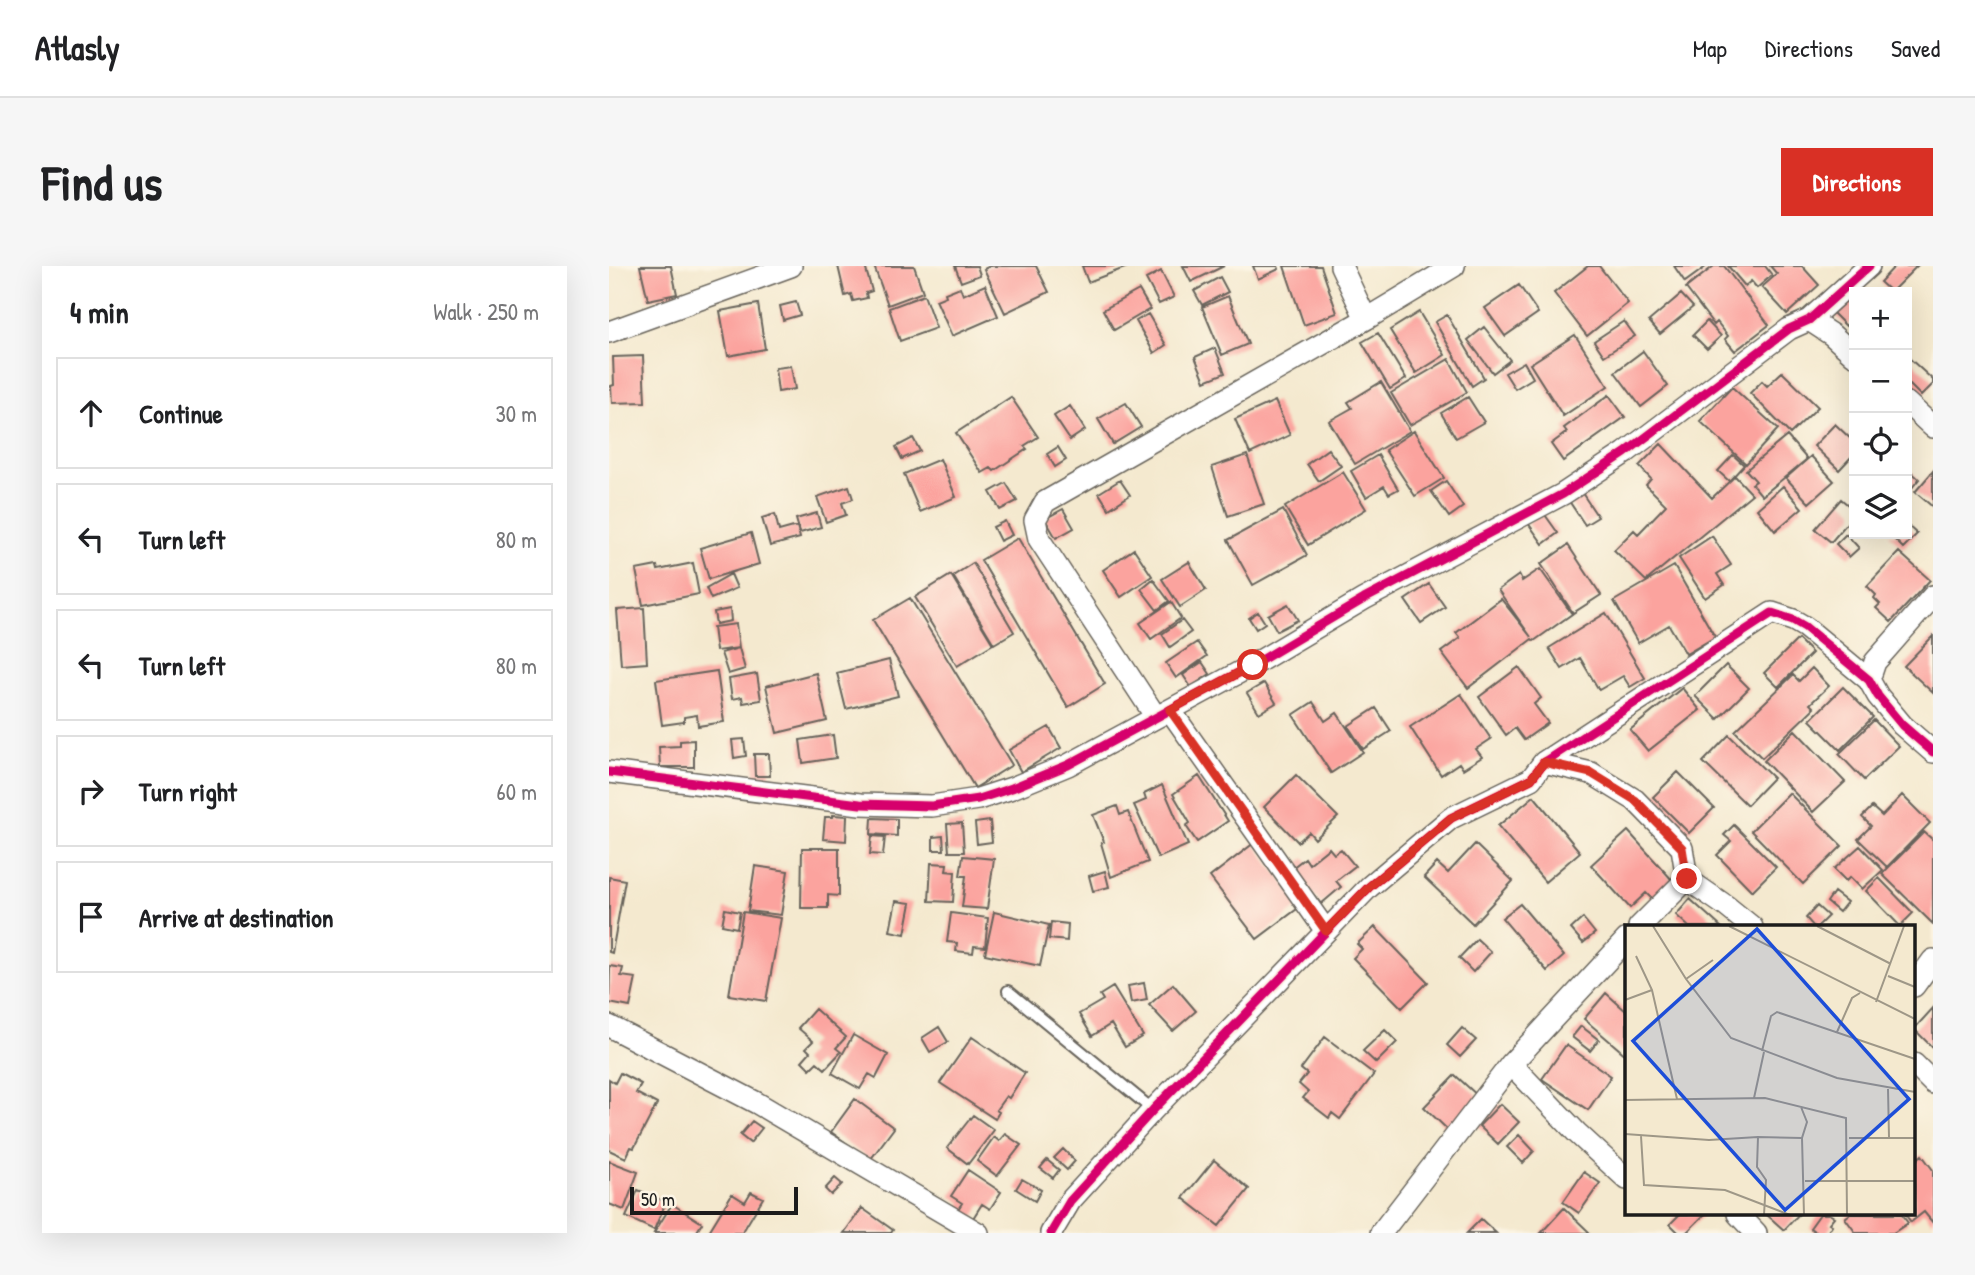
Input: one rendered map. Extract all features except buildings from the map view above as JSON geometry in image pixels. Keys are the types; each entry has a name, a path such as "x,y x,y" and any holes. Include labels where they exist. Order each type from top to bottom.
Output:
{"street":[{"path":"609,332 791,266"},
{"path":"1341,266 1366,319"},
{"path":"1326,931 1163,713 1039,539 1035,520 1045,502 1454,266"},
{"path":"609,772 860,804 932,806 978,799 1012,788 1068,765 1253,665 1364,598 1563,494 1635,446 1789,329 1809,320 1869,266"},
{"path":"1809,320 1849,350"},
{"path":"1912,408 1933,427"},
{"path":"1869,680 1875,662 1933,596"},
{"path":"1051,1233 1070,1201 1153,1110 1369,887 1451,818 1531,779 1544,762 1772,612 1805,627 1869,680 1878,696 1902,725 1933,752"},
{"path":"1544,762 1591,773 1635,800 1682,848 1687,879 1750,925"},
{"path":"1641,925 1687,879"},
{"path":"1381,1233 1511,1064 1625,941"},
{"path":"1916,983 1933,960"},
{"path":"609,1026 757,1103 978,1233"},
{"path":"1511,1064 1577,1133 1625,1177"},
{"path":"1916,1066 1933,1083"},
{"path":"1740,1216 1756,1233"}],"lane":[{"path":"1008,991 1153,1110"}],"cycle path":[{"path":"609,772 860,804 932,806 978,799 1012,788 1068,765 1253,665 1364,599 1563,494 1625,453 1789,329 1809,320 1869,266"},
{"path":"1051,1233 1070,1201 1153,1110 1369,887 1451,818 1531,779 1544,762 1772,613 1805,627 1869,680 1878,696 1902,725 1933,752"}],"route":[{"path":"1253,665 1170,710 1326,931 1369,887 1451,818 1531,779 1544,762 1591,773 1635,800 1682,848 1687,879"}]}
